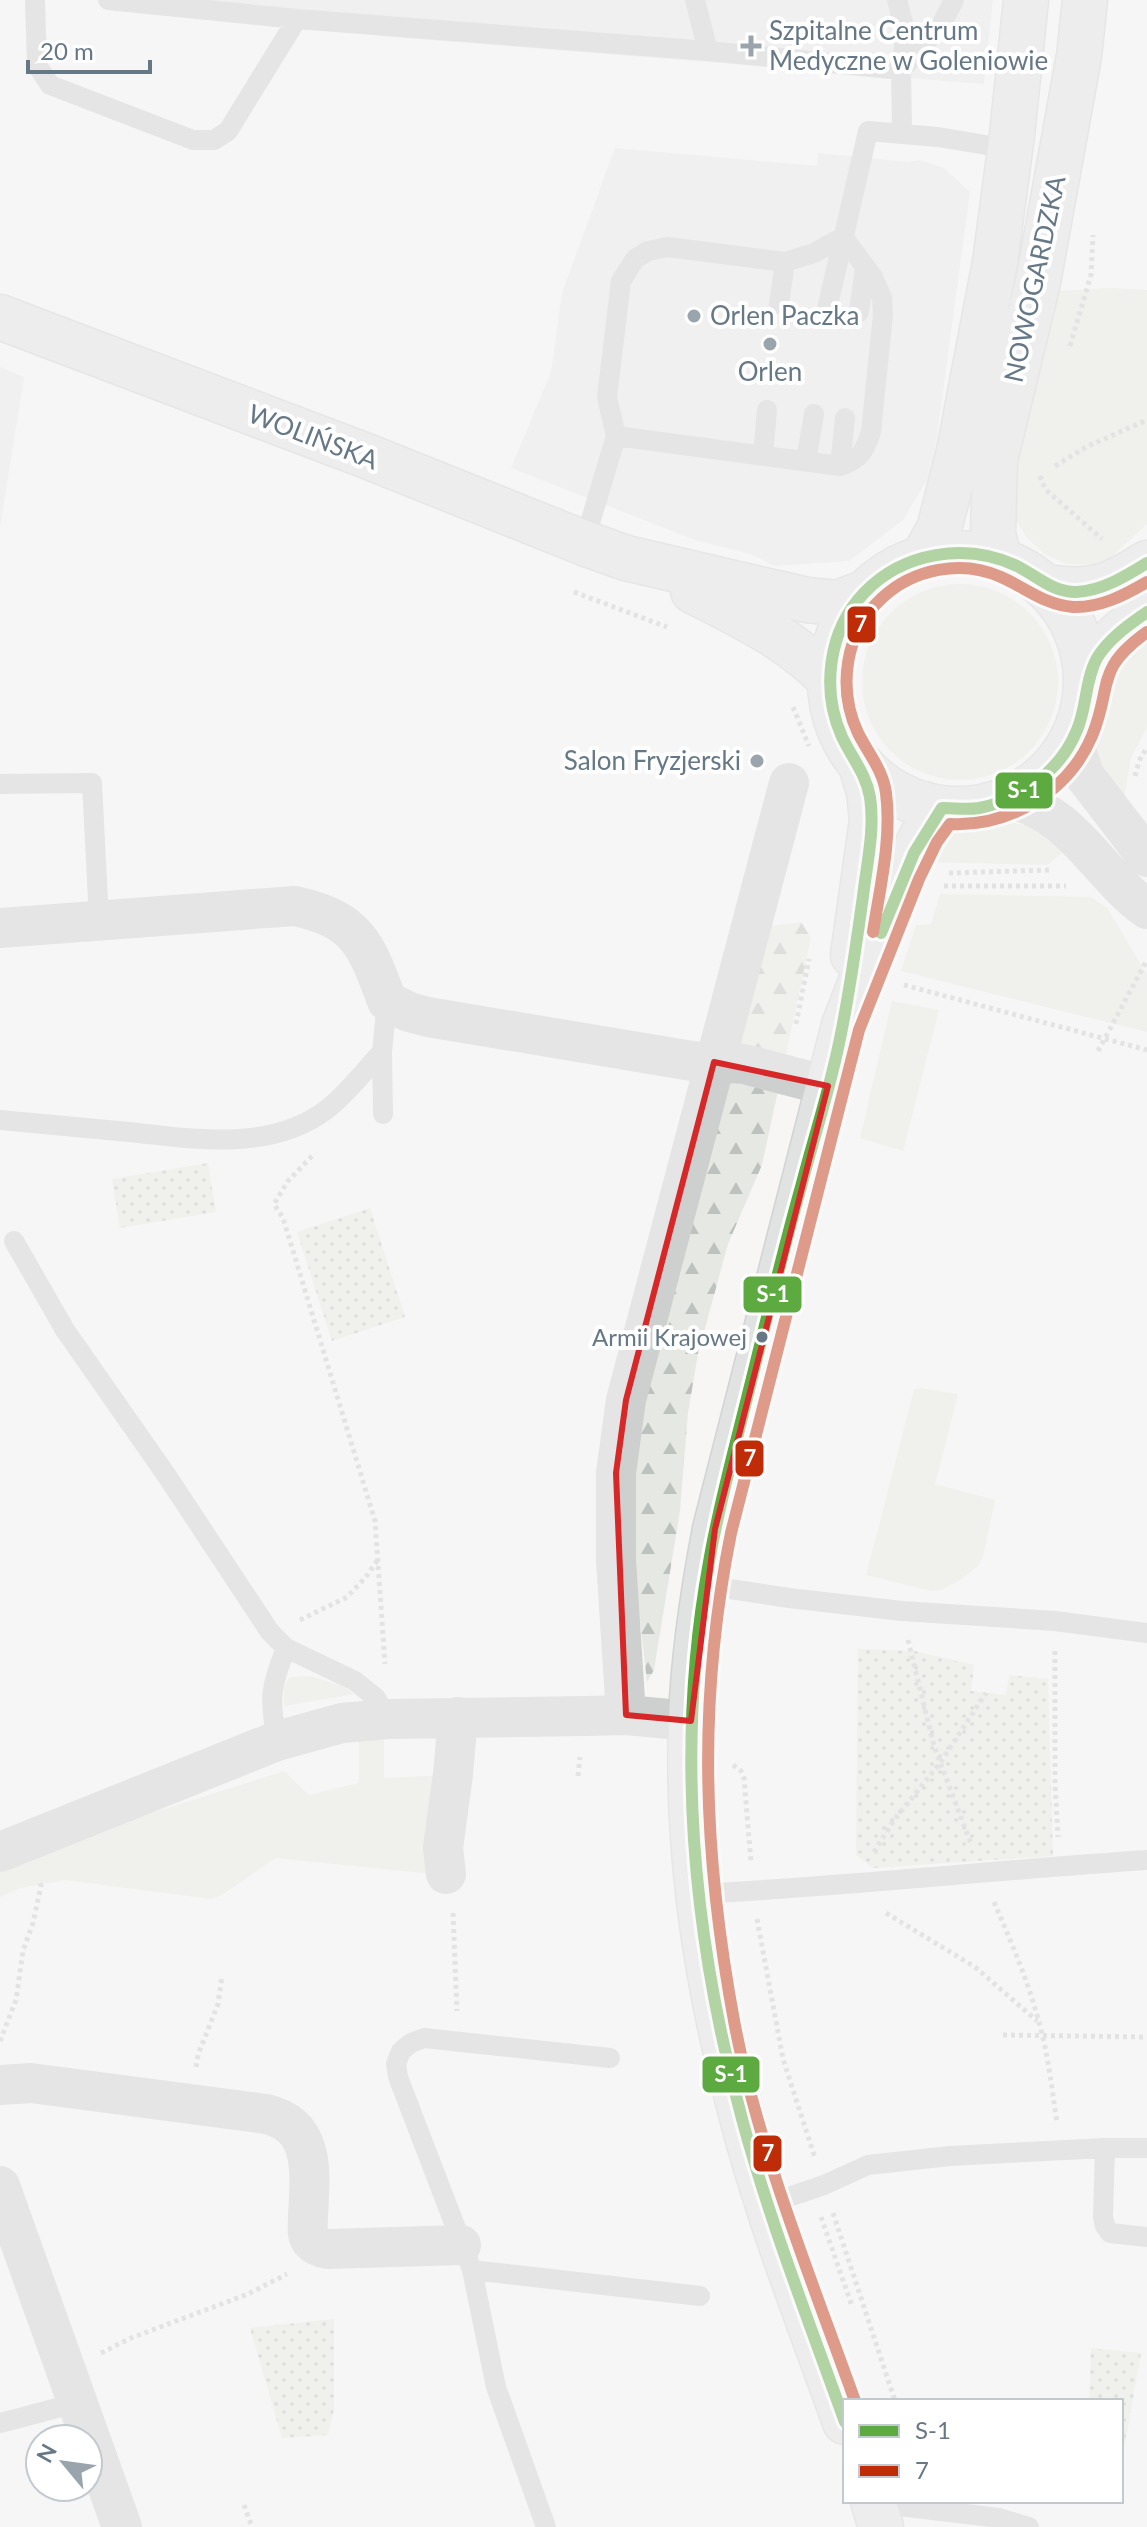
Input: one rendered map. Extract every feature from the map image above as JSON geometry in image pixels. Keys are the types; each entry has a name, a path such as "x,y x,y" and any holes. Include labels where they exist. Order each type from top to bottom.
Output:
{"street":[{"name":"NOWOGARDZKA","path":"924,556 939,529 958,456 995,262 1026,0"},
{"name":"NOWOGARDZKA","path":"999,558 993,534 995,460 1038,282 1079,56 1085,0"},
{"name":"WOLIŃSKA","path":"2,321 364,455 626,558 807,600 837,603 864,593"},
{"path":"844,754 884,786 911,801 942,808 976,808 1008,799 1034,785 1056,765 1073,740 1083,712 1087,683 1083,648 1070,615 1048,587 1025,570 999,558 962,552 924,556 891,570 864,593 845,618 833,648 821,695 833,710 843,739 844,754 869,792 872,820 844,1025"},
{"name":"WOLIŃSKA","path":"626,558 777,636 812,661 821,695"},
{"path":"1048,587 1078,592 1112,583 1142,583 1098,658 1087,683"},
{"path":"1073,740 1084,775 1147,857"},
{"path":"626,1715 616,1560 616,1473 626,1400 789,783"},
{"path":"1008,799 1026,802 1052,816 1101,863 1130,897 1147,909"},
{"path":"843,2416 768,2204 720,2031 698,1894 691,1799 691,1721 704,1585 732,1461 844,1025 904,872 923,834 942,808"},
{"path":"0,928 295,906 322,912 346,924 371,958 387,1001 409,1012 692,1061 744,1064 828,1086"},
{"path":"12,1847 277,1741 382,1708 458,1717 626,1715 691,1721"},
{"path":"446,1874 443,1848 458,1717"},
{"path":"0,2085 31,2083 273,2115 284,2119 299,2133 305,2145 309,2235 315,2244 328,2249 467,2258"},
{"path":"1,2189 122,2527"}],"lane":[{"path":"35,0 37,65 50,85 193,140 214,140 228,131 297,19"},
{"path":"108,0 901,70"},
{"path":"695,0 708,51"},
{"path":"897,0 906,34 901,70 902,133"},
{"path":"901,70 941,25 954,0"},
{"path":"827,309 868,131 1010,149"},
{"path":"584,543 616,436 607,397 621,281 635,259 648,251 668,247 785,262 814,253 843,237"},
{"path":"616,436 840,466 859,458 865,450 874,413 883,314 879,287 843,237"},
{"path":"779,304 785,262"},
{"path":"859,312 865,268"},
{"path":"763,455 767,410"},
{"path":"806,461 814,414"},
{"path":"840,466 845,418"},
{"path":"0,784 92,783 99,920"},
{"path":"383,1114 382,1052 387,1001"},
{"path":"0,1120 203,1140 279,1133 326,1110 382,1052"},
{"path":"14,1241 65,1330 270,1632 286,1648 355,1681 382,1708"},
{"path":"704,1585 902,1611 1055,1621 1147,1633"},
{"path":"277,1741 270,1705 277,1669 286,1648"},
{"path":"698,1894 845,1886 1060,1865 1147,1860"},
{"path":"546,2527 496,2387 467,2258 406,2103 396,2064 401,2051 424,2038 610,2058"},
{"path":"1105,2148 1105,2226 1110,2233 1147,2237"},
{"path":"768,2204 818,2188 868,2165 950,2156 1147,2148"},
{"path":"467,2258 700,2296"},
{"path":"0,2423 76,2403"},
{"path":"876,2510 999,2518 1029,2527"}],"path":[{"path":"1055,466 1086,447 1147,420"},
{"path":"1039,467 1045,489 1116,551 1142,583"},
{"path":"574,592 674,630"},
{"path":"821,695 844,754"},
{"path":"786,697 811,750"},
{"path":"935,890 947,885 1071,885"},
{"path":"1098,1051 1147,960"},
{"path":"896,983 1147,1050"},
{"path":"317,1150 288,1181 274,1204 283,1218 375,1521 386,1685 382,1708"},
{"path":"270,1632 347,1597 379,1558"},
{"path":"1055,1621 1055,1784 1060,1865"},
{"path":"986,1693 940,1763 894,1820 871,1857 845,1886 975,1967 1039,2023"},
{"path":"730,1756 735,1782"},
{"path":"734,1766 744,1778 754,1891 768,1991 783,2059 856,2315"},
{"path":"0,2041 16,2000 23,1951 41,1886 12,1847"},
{"path":"446,1874 452,1888 457,2002 455,2040"},
{"path":"192,2104 198,2055 218,2004 222,1976"},
{"path":"1003,2035 1147,2037"},
{"path":"818,2188 894,2399"},
{"path":"90,2359 131,2338 248,2294 302,2267 328,2249"},
{"path":"244,2505 252,2527"}],"highlighted area":[{"path":"714,1062 828,1086 715,1529 691,1721 626,1715 616,1473 626,1400"}],"shaded area":[{"name":"Szpitalne Centrum Medyczne w Goleniowie","path":"94,0 993,0 984,84 380,36"},
{"path":"615,148 817,166 818,153 908,162 919,160 944,168 970,192 932,472 903,520 849,561 774,566 751,554 695,540 511,468 551,372 562,293"},
{"path":"0,367 24,377 0,528"}],"green space":[{"path":"1110,288 1147,290 1147,524 1108,560 1092,565 1066,564 1044,554 1027,538 1014,517 1016,442 1059,291"},
{"path":"960,584 998,591 1015,600 1029,613 1042,627 1051,644 1058,682 1051,720 1042,737 1029,751 1015,764 998,773 960,780 922,773 905,764 891,751 878,737 869,720 862,682 869,644 878,627 891,613 905,600 922,591"},
{"path":"1147,629 1147,727 1131,758 1123,803 1101,767 1097,743 1098,718 1111,678"},
{"path":"1003,821 1035,827 1069,848 1047,865 919,862 965,827"},
{"path":"940,894 1091,897 1107,908 1147,974 1147,1032 901,971 916,925 931,924"},
{"path":"801,922 811,938 762,1165 728,1244 698,1354 688,1413 680,1511 654,1670 647,1682 630,1532 628,1464 771,926"},
{"path":"892,1001 939,1010 903,1151 860,1138"},
{"path":"208,1163 216,1212 120,1228 112,1179"},
{"path":"370,1208 405,1317 332,1341 297,1232"},
{"path":"921,1388 958,1394 935,1484 995,1500 983,1557 978,1566 962,1579 941,1590 932,1591 866,1575 914,1390"},
{"path":"858,1649 915,1651 974,1665 971,1691 1006,1695 1009,1675 1048,1679 1053,1856 873,1868 856,1855"},
{"path":"311,1676 342,1686 354,1694 284,1706 284,1688 289,1677"},
{"path":"359,1738 384,1738 384,1778 447,1775 432,1874 276,1858 222,1895 211,1899 65,1880 20,1888 0,1897 0,1869 83,1835 284,1771 309,1795 359,1783"},
{"path":"334,2319 334,2409 328,2435 282,2438 250,2328"},
{"path":"1091,2348 1141,2353 1125,2444 1123,2399 1089,2399"}],"transit line":[{"name":"S-1","path":"843,2417 765,2196 725,2051 701,1912 694,1842 692,1772 693,1702 699,1632 713,1540 838,1048 870,846 870,797 835,719 830,681 832,662 842,625 864,593 897,568 916,560 956,553 977,554 1017,566 1059,589 1076,592 1104,586 1147,563"},
{"name":"7","path":"873,932 886,845 886,793 878,769 851,716 847,679 853,644 869,612 894,588 908,580 954,568 986,572 1045,600 1073,607 1102,603 1147,582"},
{"name":"S-1","path":"881,933 914,853 942,808 974,809 995,804 1024,790 1050,770 1070,745 1077,730 1097,658 1113,638 1147,612"},
{"name":"7","path":"854,2399 772,2168 746,2074 724,1963 716,1901 708,1779 709,1718 720,1596 731,1533 859,1030 919,879 937,842 950,824 994,819 1015,812 1034,802 1068,774 1092,736 1112,668 1130,645 1147,632"}],"place":[{"name":"Szpitalne Centrum Medyczne w Goleniowie","path":"751,46"},
{"name":"Orlen Paczka","path":"694,316"},
{"name":"Orlen","path":"770,344"},
{"name":"Salon Fryzjerski","path":"757,761"},
{"name":"Armii Krajowej","path":"762,1337"}]}
